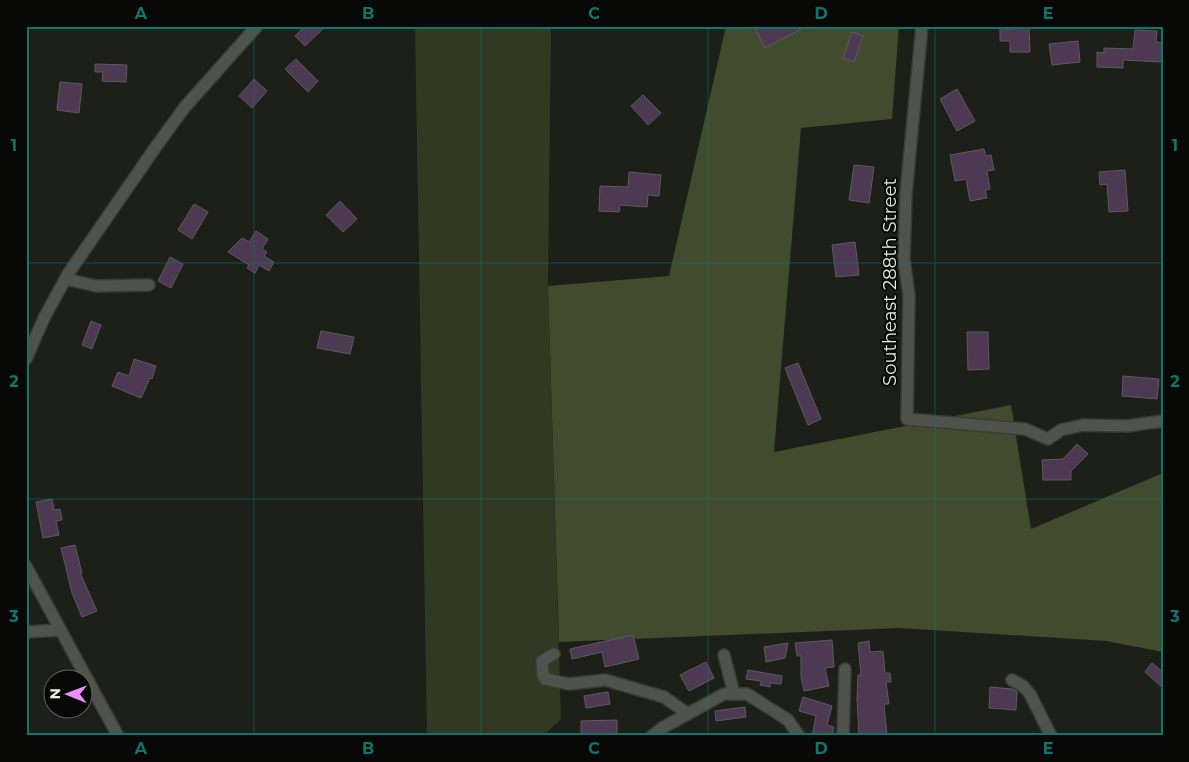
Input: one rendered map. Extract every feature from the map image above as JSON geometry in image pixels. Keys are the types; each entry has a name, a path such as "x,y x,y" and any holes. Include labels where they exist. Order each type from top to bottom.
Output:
{"street":[{"path":"26,359 44,318 66,279 154,148 184,108 257,26"},
{"name":"Southeast 288th Street","path":"922,26 906,194 904,260 909,295 907,419 1025,429 1048,440 1061,430 1083,425 1127,426 1163,421"},
{"path":"66,279 96,286 149,286"},
{"path":"26,566 118,736"},
{"path":"26,632 60,630"},
{"path":"554,654 542,662 541,667 545,679 568,684 605,680 664,697 688,714"},
{"path":"724,656 734,694"},
{"path":"843,736 845,670"},
{"path":"1012,680 1023,686 1030,694 1051,736"},
{"path":"652,736 662,728 724,694 747,694 788,720 799,736"}],"green space":[{"path":"415,26 551,26 548,286 561,719 543,736 427,736"},
{"path":"726,26 899,26 892,119 801,128 774,452 1011,405 1031,529 1163,473 1163,652 1106,641 899,628 559,642 548,286 669,276"}],"building":[{"path":"305,26 326,26 305,46 295,36"},
{"path":"763,26 807,26 765,48 756,30"},
{"path":"1011,26 1029,26 1030,52 1010,52 1010,41 1000,41 1000,29 1011,29"},
{"path":"1135,30 1157,31 1156,42 1163,43 1163,62 1123,60 1123,68 1097,67 1097,52 1104,53 1104,48 1133,49"},
{"path":"852,32 863,36 854,62 843,58"},
{"path":"1078,41 1080,62 1052,65 1049,44"},
{"path":"296,59 318,81 308,92 285,69"},
{"path":"95,64 127,65 126,82 102,81 103,72 95,72"},
{"path":"254,79 267,91 252,108 239,96"},
{"path":"60,82 82,84 79,113 57,110"},
{"path":"957,89 975,121 957,131 940,99"},
{"path":"643,95 661,113 648,125 631,106"},
{"path":"984,149 986,156 991,155 994,170 987,171 990,189 985,190 987,198 970,201 966,179 955,181 950,155"},
{"path":"854,165 874,167 869,203 849,200"},
{"path":"1125,170 1128,211 1109,212 1107,184 1100,185 1099,172"},
{"path":"629,172 661,175 659,196 648,195 647,207 620,205 619,212 599,211 600,186 628,187"},
{"path":"340,201 357,219 343,232 326,215"},
{"path":"194,204 208,212 192,239 178,230"},
{"path":"256,231 268,239 262,249 267,252 264,256 274,262 269,271 259,265 255,273 247,268 249,265 228,252 242,238 249,242"},
{"path":"855,242 859,275 836,277 832,245"},
{"path":"170,257 183,264 171,288 158,281"},
{"path":"91,321 101,325 92,349 82,345"},
{"path":"321,331 354,337 350,354 317,348"},
{"path":"967,332 988,332 989,369 968,370"},
{"path":"134,359 156,366 152,379 150,378 141,398 112,386 118,372 129,376"},
{"path":"798,363 821,419 808,425 785,368"},
{"path":"1123,376 1159,379 1157,399 1122,396"},
{"path":"1077,444 1088,454 1071,471 1071,480 1043,480 1042,460 1063,459"},
{"path":"52,499 54,510 60,509 62,520 56,521 59,535 43,538 36,502"},
{"path":"75,545 82,573 80,573 97,611 82,617 72,593 61,548"},
{"path":"633,635 639,659 605,667 602,652 572,659 570,649"},
{"path":"832,640 834,667 825,668 829,686 804,691 801,677 801,656 797,656 795,643"},
{"path":"869,641 870,652 883,651 885,673 890,673 891,682 886,682 889,704 884,704 887,736 859,736 857,699 858,675 861,675 858,643"},
{"path":"788,643 785,658 766,662 764,647"},
{"path":"706,662 714,678 689,691 680,675"},
{"path":"1152,663 1163,672 1163,688 1145,672"},
{"path":"748,670 782,676 781,684 770,683 770,687 760,685 761,681 746,679"},
{"path":"990,687 1017,691 1016,710 989,708"},
{"path":"608,692 610,704 586,708 584,696"},
{"path":"803,697 832,706 827,725 834,727 832,736 812,736 816,716 799,711"},
{"path":"745,707 746,717 716,721 715,711"},
{"path":"617,720 617,734 609,734 609,736 581,734 581,721"}]}
